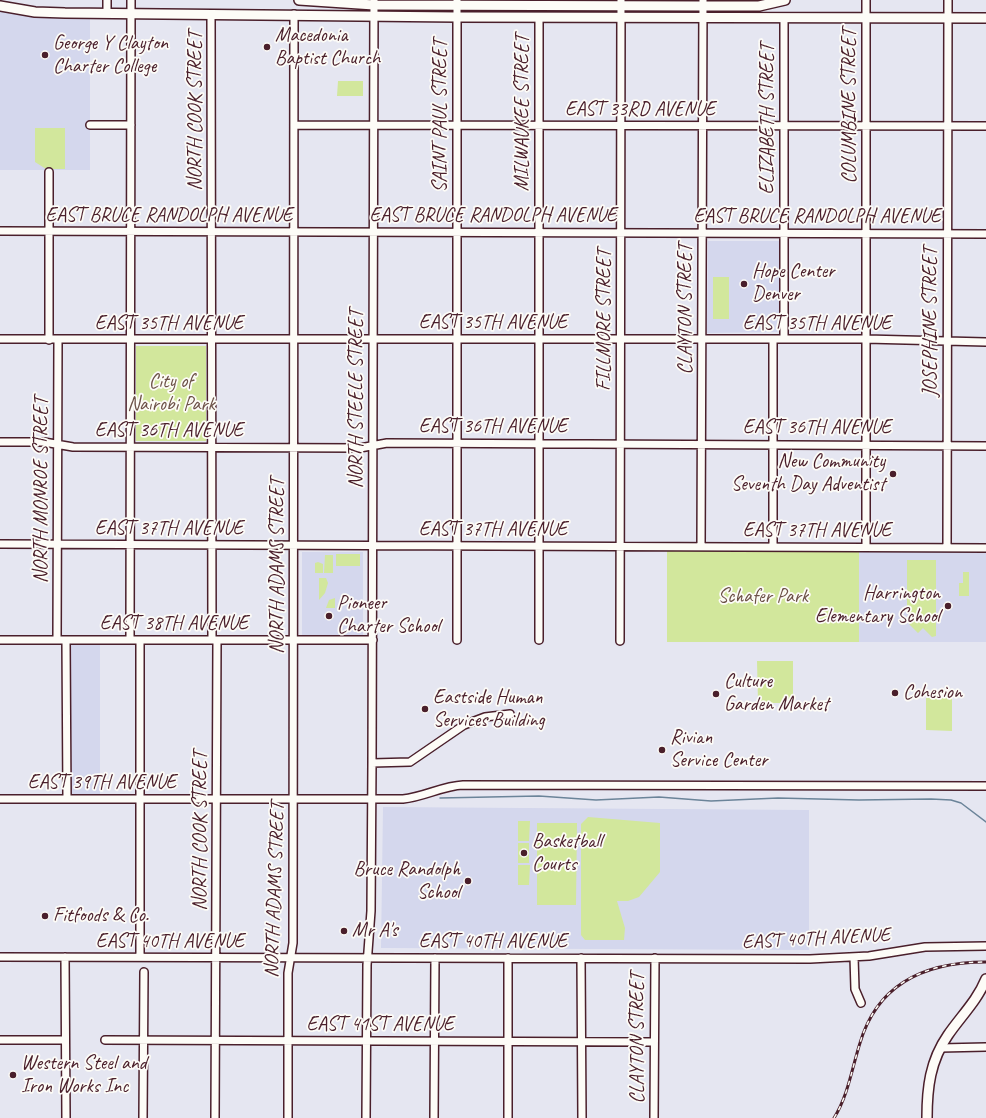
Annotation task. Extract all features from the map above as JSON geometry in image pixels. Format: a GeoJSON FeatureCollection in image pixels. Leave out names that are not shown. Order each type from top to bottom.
{"type":"FeatureCollection","features":[{"type":"Feature","properties":{"kind":"main road"},"geometry":{"type":"LineString","coordinates":[[299,0],[457,3],[703,3],[759,6],[785,0]]}},
{"type":"Feature","properties":{"kind":"main road"},"geometry":{"type":"LineString","coordinates":[[0,6],[44,12],[106,13],[457,17],[986,18]]}},
{"type":"Feature","properties":{"kind":"main road"},"geometry":{"type":"LineString","coordinates":[[926,1118],[928,1081],[931,1068],[948,1035],[975,1000],[986,979]]}},
{"type":"Feature","properties":{"kind":"street"},"geometry":{"type":"LineString","coordinates":[[106,0],[106,13]]}},
{"type":"Feature","properties":{"kind":"street"},"geometry":{"type":"LineString","coordinates":[[130,640],[131,0]]}},
{"type":"Feature","properties":{"kind":"street","name":"COLUMBINE STREET"},"geometry":{"type":"LineString","coordinates":[[866,0],[866,547]]}},
{"type":"Feature","properties":{"kind":"street","name":"JOSEPHINE STREET"},"geometry":{"type":"LineString","coordinates":[[947,548],[948,0]]}},
{"type":"Feature","properties":{"kind":"street","name":"NORTH STEELE STREET"},"geometry":{"type":"LineString","coordinates":[[366,1118],[367,958],[371,911],[372,802],[374,2]]}},
{"type":"Feature","properties":{"kind":"street","name":"SAINT PAUL STREET"},"geometry":{"type":"LineString","coordinates":[[457,3],[457,640]]}},
{"type":"Feature","properties":{"kind":"street","name":"FILLMORE STREET"},"geometry":{"type":"LineString","coordinates":[[620,641],[622,339],[620,232],[621,3]]}},
{"type":"Feature","properties":{"kind":"street","name":"CLAYTON STREET"},"geometry":{"type":"LineString","coordinates":[[701,547],[703,3]]}},
{"type":"Feature","properties":{"kind":"street","name":"NORTH COOK STREET"},"geometry":{"type":"LineString","coordinates":[[211,14],[212,545],[217,799],[215,1118]]}},
{"type":"Feature","properties":{"kind":"street","name":"NORTH ADAMS STREET"},"geometry":{"type":"LineString","coordinates":[[288,1118],[288,973],[293,942],[294,799],[294,14]]}},
{"type":"Feature","properties":{"kind":"street","name":"MILWAUKEE STREET"},"geometry":{"type":"LineString","coordinates":[[538,640],[539,17]]}},
{"type":"Feature","properties":{"kind":"street","name":"ELIZABETH STREET"},"geometry":{"type":"LineString","coordinates":[[784,18],[784,339]]}},
{"type":"Feature","properties":{"kind":"street"},"geometry":{"type":"LineString","coordinates":[[90,125],[131,125]]}},
{"type":"Feature","properties":{"kind":"street","name":"EAST 33RD AVENUE"},"geometry":{"type":"LineString","coordinates":[[294,125],[986,126]]}},
{"type":"Feature","properties":{"kind":"street"},"geometry":{"type":"LineString","coordinates":[[49,172],[49,340]]}},
{"type":"Feature","properties":{"kind":"street","name":"EAST BRUCE RANDOLPH AVENUE"},"geometry":{"type":"LineString","coordinates":[[0,231],[986,234]]}},
{"type":"Feature","properties":{"kind":"street","name":"EAST 35TH AVENUE"},"geometry":{"type":"LineString","coordinates":[[0,339],[365,341],[374,338],[866,339],[986,342]]}},
{"type":"Feature","properties":{"kind":"street"},"geometry":{"type":"LineString","coordinates":[[773,339],[773,547]]}},
{"type":"Feature","properties":{"kind":"street","name":"NORTH MONROE STREET"},"geometry":{"type":"LineString","coordinates":[[57,640],[58,340]]}},
{"type":"Feature","properties":{"kind":"street","name":"EAST 36TH AVENUE"},"geometry":{"type":"LineString","coordinates":[[0,442],[44,442],[73,447],[131,448],[360,448],[387,443],[866,444],[986,446]]}},
{"type":"Feature","properties":{"kind":"street","name":"EAST 37TH AVENUE"},"geometry":{"type":"LineString","coordinates":[[0,544],[986,548]]}},
{"type":"Feature","properties":{"kind":"street","name":"EAST 38TH AVENUE"},"geometry":{"type":"LineString","coordinates":[[0,640],[372,640]]}},
{"type":"Feature","properties":{"kind":"street"},"geometry":{"type":"LineString","coordinates":[[66,640],[67,799]]}},
{"type":"Feature","properties":{"kind":"street"},"geometry":{"type":"LineString","coordinates":[[140,640],[140,957]]}},
{"type":"Feature","properties":{"kind":"street"},"geometry":{"type":"LineString","coordinates":[[372,763],[410,762],[464,725],[489,716],[510,714]]}},
{"type":"Feature","properties":{"kind":"street","name":"EAST 39TH AVENUE"},"geometry":{"type":"LineString","coordinates":[[0,799],[294,799],[372,802],[414,798],[443,788],[463,785],[986,786]]}},
{"type":"Feature","properties":{"kind":"street","name":"EAST 40TH AVENUE"},"geometry":{"type":"LineString","coordinates":[[0,957],[655,958],[810,960],[854,957],[925,947],[986,946]]}},
{"type":"Feature","properties":{"kind":"street"},"geometry":{"type":"LineString","coordinates":[[65,957],[66,1118]]}},
{"type":"Feature","properties":{"kind":"street"},"geometry":{"type":"LineString","coordinates":[[854,957],[855,989],[861,1002]]}},
{"type":"Feature","properties":{"kind":"street"},"geometry":{"type":"LineString","coordinates":[[434,1118],[435,958]]}},
{"type":"Feature","properties":{"kind":"street"},"geometry":{"type":"LineString","coordinates":[[508,958],[508,1118]]}},
{"type":"Feature","properties":{"kind":"street"},"geometry":{"type":"LineString","coordinates":[[581,958],[582,1118]]}},
{"type":"Feature","properties":{"kind":"street","name":"CLAYTON STREET"},"geometry":{"type":"LineString","coordinates":[[654,1118],[655,958]]}},
{"type":"Feature","properties":{"kind":"street"},"geometry":{"type":"LineString","coordinates":[[143,1118],[144,972]]}},
{"type":"Feature","properties":{"kind":"street"},"geometry":{"type":"LineString","coordinates":[[0,1040],[65,1040]]}},
{"type":"Feature","properties":{"kind":"street","name":"EAST 41ST AVENUE"},"geometry":{"type":"LineString","coordinates":[[105,1040],[654,1042]]}},
{"type":"Feature","properties":{"kind":"street"},"geometry":{"type":"LineString","coordinates":[[940,1048],[986,1047]]}},
{"type":"Feature","properties":{"kind":"shaded area","name":"George Y Clayton Charter College"},"geometry":{"type":"Polygon","coordinates":[[[0,6],[90,13],[90,170],[0,170],[0,6]]]}},
{"type":"Feature","properties":{"kind":"shaded area","name":"Hope Center Denver"},"geometry":{"type":"Polygon","coordinates":[[[708,241],[780,241],[779,326],[777,332],[707,333],[708,241]]]}},
{"type":"Feature","properties":{"kind":"shaded area"},"geometry":{"type":"Polygon","coordinates":[[[859,551],[986,552],[986,642],[859,642],[859,551]]]}},
{"type":"Feature","properties":{"kind":"shaded area"},"geometry":{"type":"Polygon","coordinates":[[[302,552],[363,552],[363,635],[302,635],[302,552]]]}},
{"type":"Feature","properties":{"kind":"shaded area"},"geometry":{"type":"Polygon","coordinates":[[[71,645],[100,645],[100,796],[71,796],[71,645]]]}},
{"type":"Feature","properties":{"kind":"shaded area"},"geometry":{"type":"Polygon","coordinates":[[[383,807],[809,810],[809,950],[381,948],[383,807]]]}},
{"type":"Feature","properties":{"kind":"green space"},"geometry":{"type":"Polygon","coordinates":[[[338,81],[363,81],[363,96],[337,96],[338,81]]]}},
{"type":"Feature","properties":{"kind":"green space"},"geometry":{"type":"Polygon","coordinates":[[[35,128],[65,128],[65,169],[46,169],[35,162],[35,128]]]}},
{"type":"Feature","properties":{"kind":"green space"},"geometry":{"type":"Polygon","coordinates":[[[713,277],[729,277],[729,319],[713,319],[713,277]]]}},
{"type":"Feature","properties":{"kind":"green space","name":"City of Nairobi Park"},"geometry":{"type":"Polygon","coordinates":[[[136,346],[206,346],[206,441],[136,441],[136,346]]]}},
{"type":"Feature","properties":{"kind":"green space","name":"Schafer Park"},"geometry":{"type":"Polygon","coordinates":[[[667,551],[859,551],[859,642],[667,642],[667,551]]]}},
{"type":"Feature","properties":{"kind":"green space"},"geometry":{"type":"Polygon","coordinates":[[[336,554],[360,554],[360,566],[336,566],[336,554]]]}},
{"type":"Feature","properties":{"kind":"green space"},"geometry":{"type":"Polygon","coordinates":[[[325,555],[333,555],[333,573],[324,573],[325,555]]]}},
{"type":"Feature","properties":{"kind":"green space"},"geometry":{"type":"Polygon","coordinates":[[[907,560],[936,560],[936,636],[932,637],[923,628],[918,633],[909,624],[914,619],[907,611],[907,560]]]}},
{"type":"Feature","properties":{"kind":"green space"},"geometry":{"type":"Polygon","coordinates":[[[318,562],[323,564],[323,573],[315,573],[315,563],[318,562]]]}},
{"type":"Feature","properties":{"kind":"green space"},"geometry":{"type":"Polygon","coordinates":[[[963,572],[969,572],[969,596],[959,596],[959,583],[963,583],[963,572]]]}},
{"type":"Feature","properties":{"kind":"green space"},"geometry":{"type":"Polygon","coordinates":[[[319,578],[326,578],[328,583],[325,593],[319,600],[319,578]]]}},
{"type":"Feature","properties":{"kind":"green space"},"geometry":{"type":"Polygon","coordinates":[[[335,598],[335,608],[326,608],[329,600],[335,598]]]}},
{"type":"Feature","properties":{"kind":"green space"},"geometry":{"type":"Polygon","coordinates":[[[757,661],[793,661],[793,703],[758,703],[757,661]]]}},
{"type":"Feature","properties":{"kind":"green space"},"geometry":{"type":"Polygon","coordinates":[[[926,698],[952,698],[952,731],[926,730],[926,698]]]}},
{"type":"Feature","properties":{"kind":"green space"},"geometry":{"type":"Polygon","coordinates":[[[588,817],[660,823],[660,872],[639,897],[628,901],[617,901],[625,928],[624,940],[585,940],[581,935],[581,824],[588,817]]]}},
{"type":"Feature","properties":{"kind":"green space"},"geometry":{"type":"Polygon","coordinates":[[[518,821],[530,821],[529,841],[518,841],[518,821]]]}},
{"type":"Feature","properties":{"kind":"green space"},"geometry":{"type":"Polygon","coordinates":[[[537,823],[577,823],[576,905],[537,905],[537,823]]]}},
{"type":"Feature","properties":{"kind":"green space","name":"Basketball Courts"},"geometry":{"type":"Polygon","coordinates":[[[518,843],[529,843],[529,863],[518,863],[518,843]]]}},
{"type":"Feature","properties":{"kind":"green space"},"geometry":{"type":"Polygon","coordinates":[[[518,865],[530,865],[529,885],[518,885],[518,865]]]}},
{"type":"Feature","properties":{"kind":"waterway"},"geometry":{"type":"LineString","coordinates":[[440,798],[539,796],[596,800],[659,797],[711,801],[778,798],[859,800],[931,799],[951,800],[961,803],[986,822]]}},
{"type":"Feature","properties":{"kind":"railway"},"geometry":{"type":"LineString","coordinates":[[834,1118],[843,1101],[860,1043],[868,1022],[879,1005],[892,991],[908,980],[925,972],[944,966],[986,962]]}},
{"type":"Feature","properties":{"kind":"place","name":"Macedonia Baptist Church"},"geometry":{"type":"Point","coordinates":[267,47]}},
{"type":"Feature","properties":{"kind":"place","name":"George Y Clayton Charter College"},"geometry":{"type":"Point","coordinates":[45,55]}},
{"type":"Feature","properties":{"kind":"place","name":"Hope Center Denver"},"geometry":{"type":"Point","coordinates":[744,284]}},
{"type":"Feature","properties":{"kind":"place","name":"New Community Seventh Day Adventist"},"geometry":{"type":"Point","coordinates":[893,474]}},
{"type":"Feature","properties":{"kind":"place","name":"Harrington Elementary School"},"geometry":{"type":"Point","coordinates":[948,606]}},
{"type":"Feature","properties":{"kind":"place","name":"Pioneer Charter School"},"geometry":{"type":"Point","coordinates":[329,616]}},
{"type":"Feature","properties":{"kind":"place","name":"Cohesion"},"geometry":{"type":"Point","coordinates":[895,693]}},
{"type":"Feature","properties":{"kind":"place","name":"Culture Garden Market"},"geometry":{"type":"Point","coordinates":[716,694]}},
{"type":"Feature","properties":{"kind":"place","name":"Eastside Human Services Building"},"geometry":{"type":"Point","coordinates":[425,709]}},
{"type":"Feature","properties":{"kind":"place","name":"Rivian Service Center"},"geometry":{"type":"Point","coordinates":[662,750]}},
{"type":"Feature","properties":{"kind":"place","name":"Basketball Courts"},"geometry":{"type":"Point","coordinates":[524,853]}},
{"type":"Feature","properties":{"kind":"place","name":"Bruce Randolph School"},"geometry":{"type":"Point","coordinates":[468,881]}},
{"type":"Feature","properties":{"kind":"place","name":"Fitfoods & Co."},"geometry":{"type":"Point","coordinates":[45,916]}},
{"type":"Feature","properties":{"kind":"place","name":"Mr A's"},"geometry":{"type":"Point","coordinates":[344,931]}},
{"type":"Feature","properties":{"kind":"place","name":"Western Steel and Iron Works Inc"},"geometry":{"type":"Point","coordinates":[13,1075]}}]}
